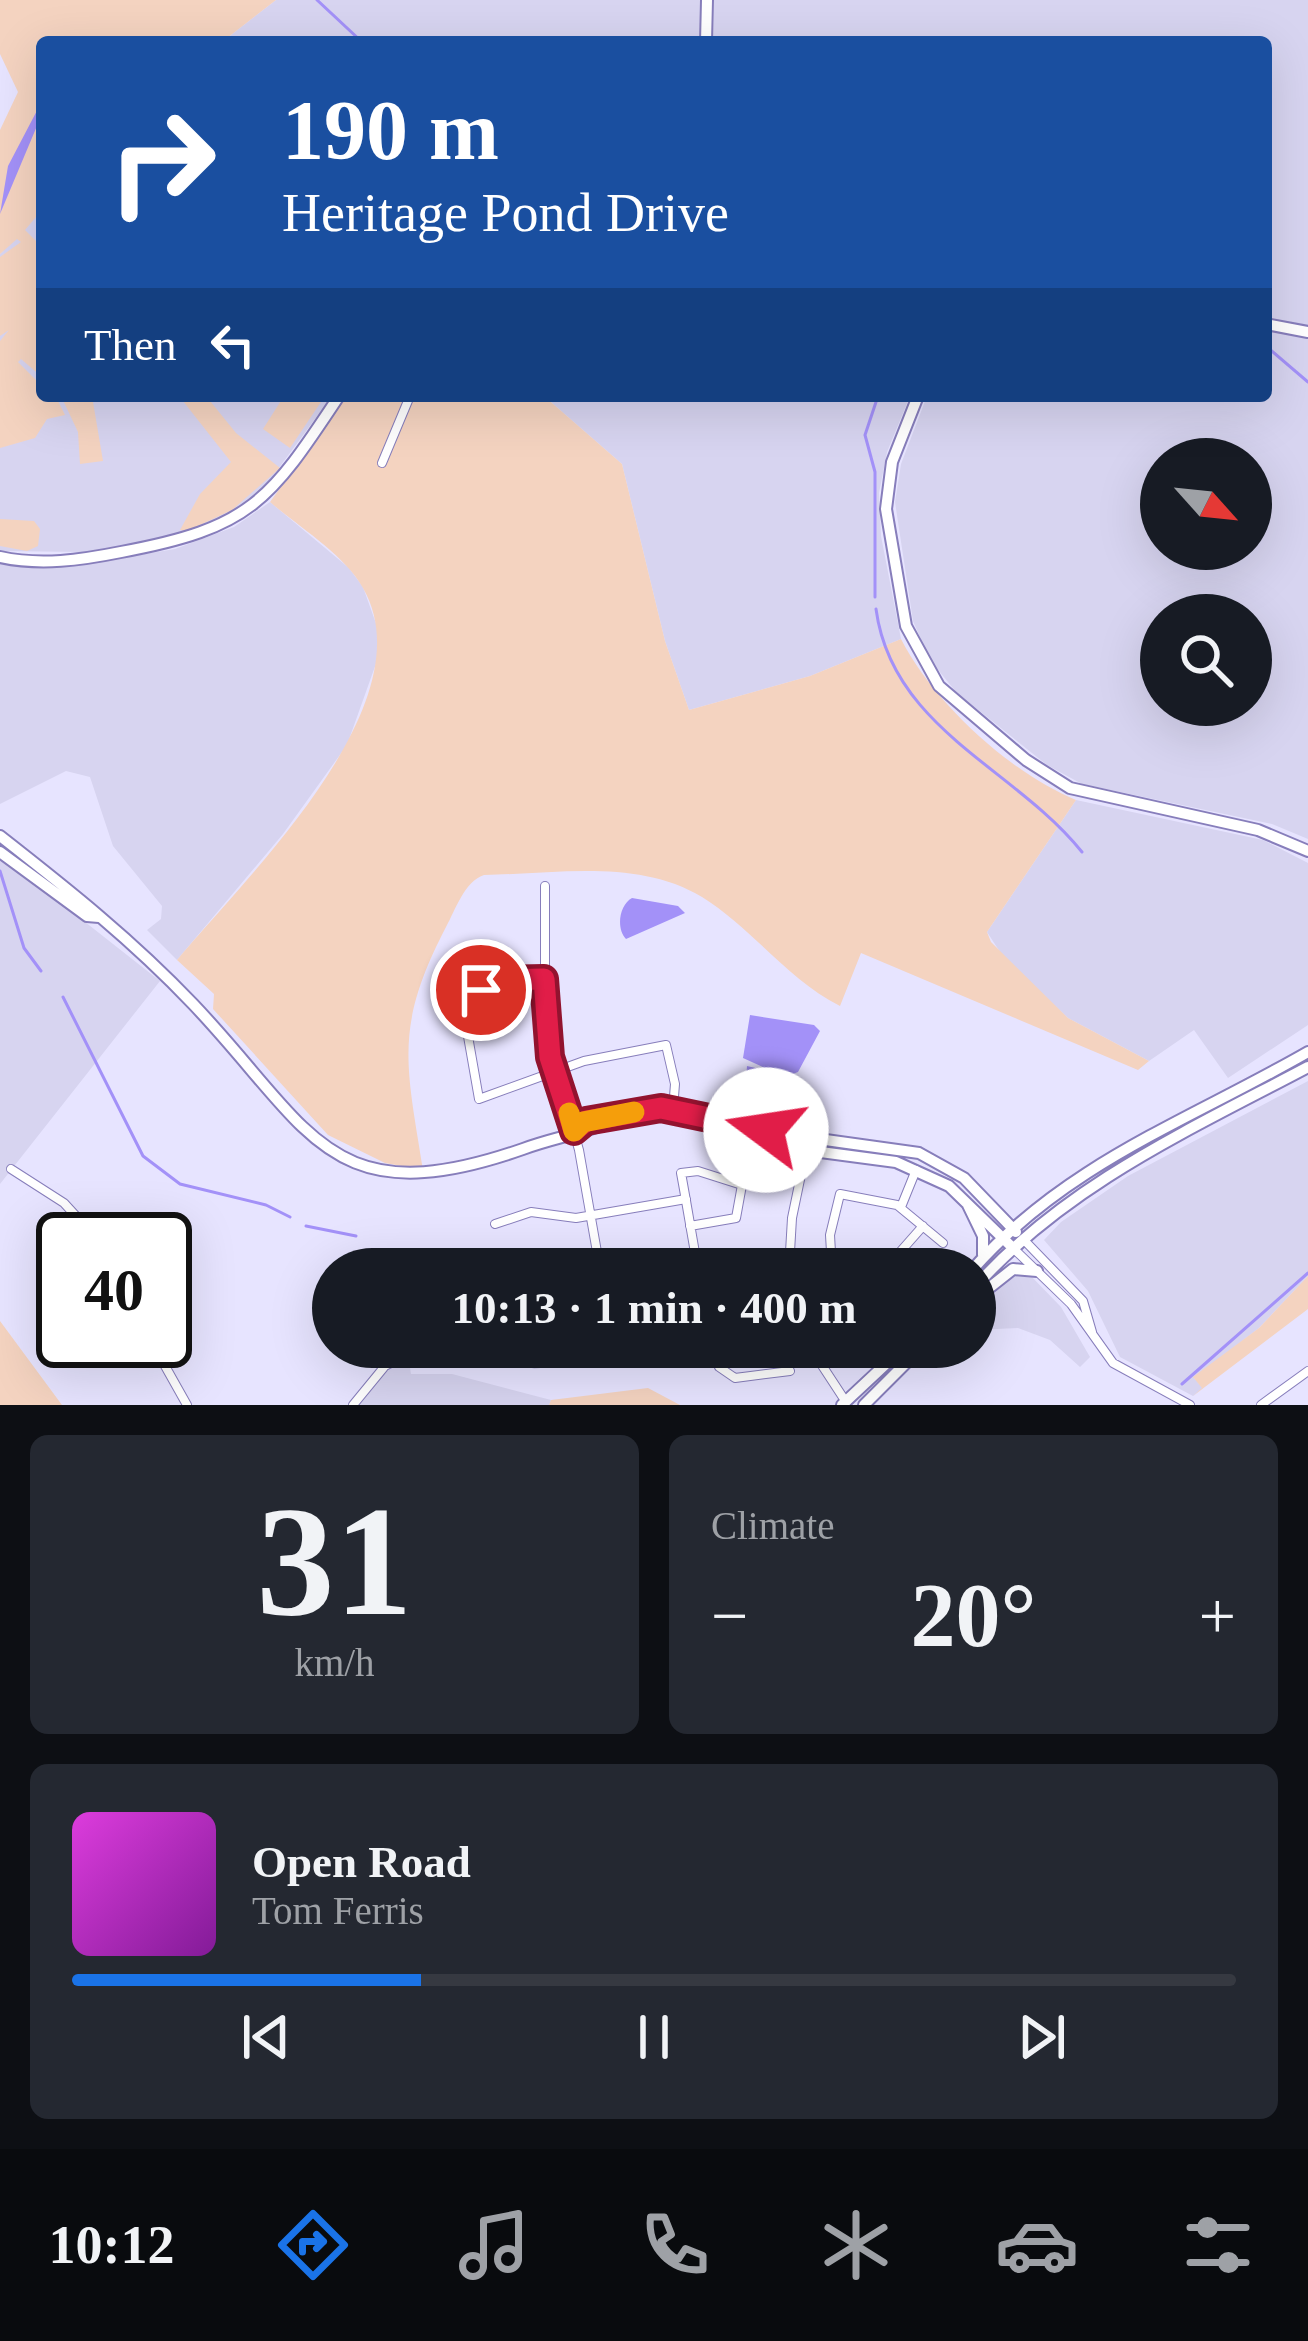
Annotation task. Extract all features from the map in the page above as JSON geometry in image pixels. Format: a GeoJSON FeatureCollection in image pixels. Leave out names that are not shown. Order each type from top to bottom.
{"type":"FeatureCollection","features":[{"type":"Feature","properties":{"kind":"street"},"geometry":{"type":"LineString","coordinates":[[706,36],[707,0]]}},
{"type":"Feature","properties":{"kind":"street"},"geometry":{"type":"LineString","coordinates":[[1272,325],[1308,332]]}},
{"type":"Feature","properties":{"kind":"street"},"geometry":{"type":"LineString","coordinates":[[0,557],[63,561],[180,541],[215,529],[253,508],[283,479],[335,402]]}},
{"type":"Feature","properties":{"kind":"street"},"geometry":{"type":"LineString","coordinates":[[382,464],[408,402]]}},
{"type":"Feature","properties":{"kind":"street"},"geometry":{"type":"LineString","coordinates":[[916,402],[891,469],[887,519],[906,626],[939,686],[1026,760],[1070,788],[1258,830],[1308,851]]}},
{"type":"Feature","properties":{"kind":"street"},"geometry":{"type":"LineString","coordinates":[[0,836],[90,903],[99,917],[198,1009],[302,1127],[352,1162],[398,1174],[440,1174],[626,1114],[673,1109],[916,1168],[1008,1232]]}},
{"type":"Feature","properties":{"kind":"street"},"geometry":{"type":"LineString","coordinates":[[0,852],[87,916],[99,917]]}},
{"type":"Feature","properties":{"kind":"street"},"geometry":{"type":"LineString","coordinates":[[545,886],[545,1031],[574,1131],[596,1248]]}},
{"type":"Feature","properties":{"kind":"street"},"geometry":{"type":"LineString","coordinates":[[544,979],[497,981],[462,1002],[479,1099],[554,1070],[666,1045],[675,1084],[673,1109]]}},
{"type":"Feature","properties":{"kind":"street"},"geometry":{"type":"LineString","coordinates":[[993,1248],[1077,1175],[1308,1052]]}},
{"type":"Feature","properties":{"kind":"street"},"geometry":{"type":"LineString","coordinates":[[996,1266],[1018,1243],[1108,1175],[1308,1067]]}},
{"type":"Feature","properties":{"kind":"street"},"geometry":{"type":"LineString","coordinates":[[808,1144],[919,1154],[964,1178],[1018,1243],[1083,1301],[1092,1334]]}},
{"type":"Feature","properties":{"kind":"street"},"geometry":{"type":"LineString","coordinates":[[790,1248],[808,1144]]}},
{"type":"Feature","properties":{"kind":"street"},"geometry":{"type":"LineString","coordinates":[[6,1168],[71,1212]]}},
{"type":"Feature","properties":{"kind":"street"},"geometry":{"type":"LineString","coordinates":[[901,1208],[916,1168]]}},
{"type":"Feature","properties":{"kind":"street"},"geometry":{"type":"LineString","coordinates":[[690,1226],[738,1216],[742,1187],[690,1171],[682,1174],[690,1226],[694,1248]]}},
{"type":"Feature","properties":{"kind":"street"},"geometry":{"type":"LineString","coordinates":[[834,1248],[838,1195],[901,1208],[943,1243]]}},
{"type":"Feature","properties":{"kind":"street"},"geometry":{"type":"LineString","coordinates":[[495,1224],[531,1212],[569,1218],[686,1199]]}},
{"type":"Feature","properties":{"kind":"street"},"geometry":{"type":"LineString","coordinates":[[966,1202],[983,1237],[983,1248]]}},
{"type":"Feature","properties":{"kind":"street"},"geometry":{"type":"LineString","coordinates":[[904,1248],[923,1226]]}},
{"type":"Feature","properties":{"kind":"street"},"geometry":{"type":"LineString","coordinates":[[1018,1243],[1113,1364],[1190,1405]]}},
{"type":"Feature","properties":{"kind":"street"},"geometry":{"type":"LineString","coordinates":[[996,1282],[1012,1269],[1025,1266],[1037,1271]]}},
{"type":"Feature","properties":{"kind":"street"},"geometry":{"type":"LineString","coordinates":[[166,1368],[187,1405]]}},
{"type":"Feature","properties":{"kind":"street"},"geometry":{"type":"LineString","coordinates":[[353,1405],[384,1368]]}},
{"type":"Feature","properties":{"kind":"street"},"geometry":{"type":"LineString","coordinates":[[720,1368],[735,1378],[790,1371]]}},
{"type":"Feature","properties":{"kind":"street"},"geometry":{"type":"LineString","coordinates":[[823,1368],[844,1404],[882,1368]]}},
{"type":"Feature","properties":{"kind":"street"},"geometry":{"type":"LineString","coordinates":[[864,1405],[901,1368]]}},
{"type":"Feature","properties":{"kind":"street"},"geometry":{"type":"LineString","coordinates":[[1261,1405],[1308,1371]]}},
{"type":"Feature","properties":{"kind":"shaded area"},"geometry":{"type":"Polygon","coordinates":[[[0,0],[276,0],[230,36],[36,36],[36,217],[25,230],[36,241],[36,372],[21,359],[18,362],[36,380],[36,402],[58,402],[65,415],[47,419],[35,438],[0,448],[0,341],[9,330],[0,336],[0,257],[21,242],[17,239],[0,254],[0,130],[18,92],[0,54],[0,0]]]}},
{"type":"Feature","properties":{"kind":"shaded area"},"geometry":{"type":"Polygon","coordinates":[[[276,0],[701,0],[700,36],[230,36],[276,0]]]}},
{"type":"Feature","properties":{"kind":"shaded area"},"geometry":{"type":"Polygon","coordinates":[[[714,0],[1308,0],[1308,325],[1272,319],[1272,36],[713,36],[714,0]]]}},
{"type":"Feature","properties":{"kind":"shaded area"},"geometry":{"type":"Polygon","coordinates":[[[36,112],[36,128],[0,214],[8,166],[36,112]]]}},
{"type":"Feature","properties":{"kind":"shaded area"},"geometry":{"type":"Polygon","coordinates":[[[36,215],[36,402],[328,402],[261,492],[229,515],[178,536],[83,552],[0,551],[0,254],[36,215]]]}},
{"type":"Feature","properties":{"kind":"shaded area"},"geometry":{"type":"Polygon","coordinates":[[[1272,331],[1308,338],[1308,839],[1272,824],[1082,784],[1047,765],[957,693],[930,660],[913,621],[895,502],[901,464],[925,402],[1272,402],[1272,331]]]}},
{"type":"Feature","properties":{"kind":"shaded area"},"geometry":{"type":"Polygon","coordinates":[[[64,402],[93,402],[103,461],[80,464],[78,432],[64,402]]]}},
{"type":"Feature","properties":{"kind":"shaded area"},"geometry":{"type":"Polygon","coordinates":[[[184,402],[211,402],[236,433],[280,468],[232,510],[180,530],[200,494],[231,462],[184,402]]]}},
{"type":"Feature","properties":{"kind":"shaded area"},"geometry":{"type":"Polygon","coordinates":[[[280,402],[321,402],[290,448],[263,429],[280,402]]]}},
{"type":"Feature","properties":{"kind":"shaded area"},"geometry":{"type":"Polygon","coordinates":[[[343,402],[551,402],[622,464],[665,641],[689,710],[810,676],[901,639],[933,687],[976,733],[1025,772],[1076,800],[987,932],[991,942],[1068,1018],[1149,1061],[1138,1070],[861,953],[840,1006],[803,982],[702,897],[651,877],[596,871],[484,875],[457,904],[429,962],[411,1020],[409,1072],[423,1170],[385,1163],[328,1135],[213,1009],[214,994],[177,960],[283,837],[320,786],[351,735],[371,683],[377,634],[363,588],[333,553],[270,502],[343,402]]]}},
{"type":"Feature","properties":{"kind":"shaded area"},"geometry":{"type":"Polygon","coordinates":[[[551,402],[908,402],[887,452],[879,493],[881,536],[901,639],[810,676],[689,710],[665,641],[622,464],[551,402]]]}},
{"type":"Feature","properties":{"kind":"shaded area"},"geometry":{"type":"Polygon","coordinates":[[[270,502],[349,568],[363,587],[379,632],[378,658],[347,745],[283,834],[177,960],[147,930],[161,919],[162,906],[113,846],[90,777],[66,771],[0,804],[0,563],[67,567],[175,549],[234,527],[270,502]]]}},
{"type":"Feature","properties":{"kind":"shaded area"},"geometry":{"type":"Polygon","coordinates":[[[0,519],[34,521],[40,529],[38,546],[27,551],[0,546],[0,519]]]}},
{"type":"Feature","properties":{"kind":"shaded area"},"geometry":{"type":"Polygon","coordinates":[[[1076,800],[1263,840],[1308,863],[1308,1025],[1228,1078],[1194,1030],[1149,1061],[1068,1018],[1004,958],[987,932],[1076,800]]]}},
{"type":"Feature","properties":{"kind":"shaded area"},"geometry":{"type":"Polygon","coordinates":[[[0,855],[160,981],[0,1184],[0,855]]]}},
{"type":"Feature","properties":{"kind":"shaded area"},"geometry":{"type":"Polygon","coordinates":[[[632,898],[678,906],[685,913],[626,939],[620,917],[632,898]]]}},
{"type":"Feature","properties":{"kind":"shaded area"},"geometry":{"type":"Polygon","coordinates":[[[750,1015],[814,1025],[820,1031],[798,1072],[787,1076],[796,1083],[786,1094],[758,1089],[746,1080],[747,1066],[776,1073],[743,1058],[750,1015]]]}},
{"type":"Feature","properties":{"kind":"shaded area"},"geometry":{"type":"Polygon","coordinates":[[[1308,1081],[1308,1276],[1259,1328],[1194,1378],[1203,1388],[1193,1396],[1120,1357],[1088,1291],[1044,1240],[1061,1222],[1128,1176],[1308,1081]]]}},
{"type":"Feature","properties":{"kind":"shaded area"},"geometry":{"type":"Polygon","coordinates":[[[1014,1272],[1029,1274],[1061,1307],[1090,1357],[1080,1367],[1050,1340],[1018,1328],[996,1329],[996,1289],[1014,1272]]]}},
{"type":"Feature","properties":{"kind":"shaded area"},"geometry":{"type":"Polygon","coordinates":[[[1308,1276],[1308,1309],[1193,1396],[1202,1388],[1193,1377],[1259,1328],[1308,1276]]]}},
{"type":"Feature","properties":{"kind":"shaded area"},"geometry":{"type":"Polygon","coordinates":[[[0,1321],[62,1405],[0,1405],[0,1321]]]}},
{"type":"Feature","properties":{"kind":"shaded area"},"geometry":{"type":"Polygon","coordinates":[[[388,1369],[452,1374],[551,1400],[549,1405],[358,1405],[388,1369]]]}},
{"type":"Feature","properties":{"kind":"shaded area"},"geometry":{"type":"Polygon","coordinates":[[[648,1388],[680,1405],[549,1405],[551,1400],[648,1388]]]}},
{"type":"Feature","properties":{"kind":"waterway"},"geometry":{"type":"LineString","coordinates":[[317,0],[356,36]]}},
{"type":"Feature","properties":{"kind":"waterway"},"geometry":{"type":"LineString","coordinates":[[1272,351],[1308,382]]}},
{"type":"Feature","properties":{"kind":"waterway"},"geometry":{"type":"LineString","coordinates":[[875,597],[875,472],[865,435],[876,402]]}},
{"type":"Feature","properties":{"kind":"waterway"},"geometry":{"type":"LineString","coordinates":[[876,609],[887,650],[906,686],[931,716],[1055,822],[1082,852]]}},
{"type":"Feature","properties":{"kind":"waterway"},"geometry":{"type":"LineString","coordinates":[[0,871],[24,948],[41,971]]}},
{"type":"Feature","properties":{"kind":"waterway"},"geometry":{"type":"LineString","coordinates":[[63,997],[143,1156],[180,1184],[266,1205],[290,1217]]}},
{"type":"Feature","properties":{"kind":"waterway"},"geometry":{"type":"LineString","coordinates":[[306,1226],[356,1236]]}},
{"type":"Feature","properties":{"kind":"waterway"},"geometry":{"type":"LineString","coordinates":[[1182,1384],[1308,1273]]}},
{"type":"Feature","properties":{"kind":"slow traffic"},"geometry":{"type":"LineString","coordinates":[[569,1113],[574,1131],[583,1122],[634,1112]]}},
{"type":"Feature","properties":{"kind":"route"},"geometry":{"type":"LineString","coordinates":[[481,990],[500,980],[544,979],[550,1057],[574,1131],[586,1121],[661,1108],[766,1130]]}}]}
